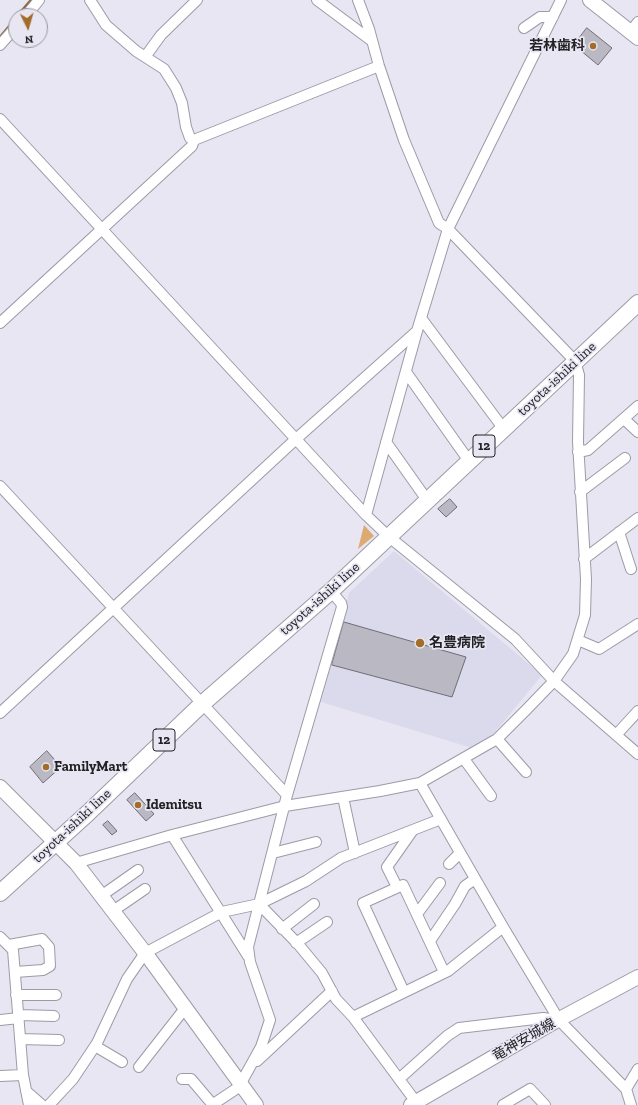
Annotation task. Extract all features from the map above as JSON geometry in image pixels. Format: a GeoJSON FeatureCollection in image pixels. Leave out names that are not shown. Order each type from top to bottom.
{"type":"FeatureCollection","features":[{"type":"Feature","properties":{"kind":"main road","name":"toyota-ishiki line"},"geometry":{"type":"LineString","coordinates":[[0,893],[6,880],[56,842],[202,704],[331,590],[638,303]]}},
{"type":"Feature","properties":{"kind":"street"},"geometry":{"type":"LineString","coordinates":[[32,8],[39,0]]}},
{"type":"Feature","properties":{"kind":"street"},"geometry":{"type":"LineString","coordinates":[[90,0],[106,25],[145,57],[164,69],[174,84],[182,103],[186,127],[190,138],[194,140]]}},
{"type":"Feature","properties":{"kind":"street"},"geometry":{"type":"LineString","coordinates":[[145,57],[161,34],[197,0]]}},
{"type":"Feature","properties":{"kind":"street"},"geometry":{"type":"LineString","coordinates":[[317,0],[372,41]]}},
{"type":"Feature","properties":{"kind":"street"},"geometry":{"type":"LineString","coordinates":[[76,863],[172,835],[285,806],[420,783],[497,739],[554,681],[573,654],[578,640],[585,615],[586,578],[578,452],[579,375],[575,361],[448,229],[439,223],[408,150],[379,66],[370,28],[358,0]]}},
{"type":"Feature","properties":{"kind":"street"},"geometry":{"type":"LineString","coordinates":[[366,515],[417,331],[448,229],[561,0]]}},
{"type":"Feature","properties":{"kind":"street"},"geometry":{"type":"LineString","coordinates":[[590,0],[635,31]]}},
{"type":"Feature","properties":{"kind":"street"},"geometry":{"type":"LineString","coordinates":[[524,28],[540,17],[553,17]]}},
{"type":"Feature","properties":{"kind":"street"},"geometry":{"type":"LineString","coordinates":[[0,46],[8,36]]}},
{"type":"Feature","properties":{"kind":"street"},"geometry":{"type":"LineString","coordinates":[[0,323],[192,146],[194,140],[379,66]]}},
{"type":"Feature","properties":{"kind":"street"},"geometry":{"type":"LineString","coordinates":[[0,119],[366,515],[388,536],[515,639],[554,681],[638,754]]}},
{"type":"Feature","properties":{"kind":"street"},"geometry":{"type":"LineString","coordinates":[[421,318],[503,428]]}},
{"type":"Feature","properties":{"kind":"street"},"geometry":{"type":"LineString","coordinates":[[0,713],[296,439],[417,331]]}},
{"type":"Feature","properties":{"kind":"street"},"geometry":{"type":"LineString","coordinates":[[406,372],[469,461]]}},
{"type":"Feature","properties":{"kind":"street"},"geometry":{"type":"LineString","coordinates":[[578,452],[588,450],[638,406]]}},
{"type":"Feature","properties":{"kind":"street"},"geometry":{"type":"LineString","coordinates":[[624,419],[638,432]]}},
{"type":"Feature","properties":{"kind":"street"},"geometry":{"type":"LineString","coordinates":[[386,442],[427,500]]}},
{"type":"Feature","properties":{"kind":"street"},"geometry":{"type":"LineString","coordinates":[[580,492],[624,458]]}},
{"type":"Feature","properties":{"kind":"street"},"geometry":{"type":"LineString","coordinates":[[0,486],[113,609],[202,704],[221,722],[287,795]]}},
{"type":"Feature","properties":{"kind":"street"},"geometry":{"type":"LineString","coordinates":[[584,559],[638,519]]}},
{"type":"Feature","properties":{"kind":"street"},"geometry":{"type":"LineString","coordinates":[[620,532],[631,569]]}},
{"type":"Feature","properties":{"kind":"street"},"geometry":{"type":"LineString","coordinates":[[249,957],[248,947],[258,904],[273,853],[287,795],[342,607],[331,590]]}},
{"type":"Feature","properties":{"kind":"street"},"geometry":{"type":"LineString","coordinates":[[578,640],[599,650],[638,624]]}},
{"type":"Feature","properties":{"kind":"street"},"geometry":{"type":"LineString","coordinates":[[616,735],[638,711]]}},
{"type":"Feature","properties":{"kind":"street"},"geometry":{"type":"LineString","coordinates":[[497,739],[526,772]]}},
{"type":"Feature","properties":{"kind":"street"},"geometry":{"type":"LineString","coordinates":[[464,759],[491,796]]}},
{"type":"Feature","properties":{"kind":"street"},"geometry":{"type":"LineString","coordinates":[[420,783],[556,1021],[626,1089],[631,1105]]}},
{"type":"Feature","properties":{"kind":"street"},"geometry":{"type":"LineString","coordinates":[[0,787],[76,863],[186,1007],[256,1105]]}},
{"type":"Feature","properties":{"kind":"street"},"geometry":{"type":"LineString","coordinates":[[343,797],[355,853]]}},
{"type":"Feature","properties":{"kind":"street"},"geometry":{"type":"LineString","coordinates":[[49,1105],[73,1079],[95,1046],[126,979],[145,953],[222,912],[258,904],[306,881],[341,858],[441,819]]}},
{"type":"Feature","properties":{"kind":"street"},"geometry":{"type":"LineString","coordinates":[[397,887],[387,867],[413,830]]}},
{"type":"Feature","properties":{"kind":"street"},"geometry":{"type":"LineString","coordinates":[[172,835],[249,957],[270,1020],[261,1047],[242,1084],[213,1105],[191,1080],[182,1078]]}},
{"type":"Feature","properties":{"kind":"street"},"geometry":{"type":"LineString","coordinates":[[273,853],[316,842]]}},
{"type":"Feature","properties":{"kind":"street"},"geometry":{"type":"LineString","coordinates":[[449,864],[460,853]]}},
{"type":"Feature","properties":{"kind":"street"},"geometry":{"type":"LineString","coordinates":[[101,896],[138,870]]}},
{"type":"Feature","properties":{"kind":"street"},"geometry":{"type":"LineString","coordinates":[[430,941],[455,904],[465,886],[475,879]]}},
{"type":"Feature","properties":{"kind":"street"},"geometry":{"type":"LineString","coordinates":[[417,914],[440,883]]}},
{"type":"Feature","properties":{"kind":"street"},"geometry":{"type":"LineString","coordinates":[[404,992],[363,903],[403,885],[444,972]]}},
{"type":"Feature","properties":{"kind":"street"},"geometry":{"type":"LineString","coordinates":[[113,911],[145,888]]}},
{"type":"Feature","properties":{"kind":"street"},"geometry":{"type":"LineString","coordinates":[[258,904],[296,943],[322,973],[336,999],[353,1017],[399,1079],[414,1103]]}},
{"type":"Feature","properties":{"kind":"street"},"geometry":{"type":"LineString","coordinates":[[282,929],[314,904]]}},
{"type":"Feature","properties":{"kind":"street"},"geometry":{"type":"LineString","coordinates":[[296,943],[327,922]]}},
{"type":"Feature","properties":{"kind":"street"},"geometry":{"type":"LineString","coordinates":[[353,1017],[444,972],[502,927]]}},
{"type":"Feature","properties":{"kind":"street"},"geometry":{"type":"LineString","coordinates":[[0,937],[13,950],[23,1075],[29,1105]]}},
{"type":"Feature","properties":{"kind":"street"},"geometry":{"type":"LineString","coordinates":[[9,945],[42,939],[49,947],[50,966],[43,970],[15,972]]}},
{"type":"Feature","properties":{"kind":"street","name":"竜神安城線"},"geometry":{"type":"LineString","coordinates":[[414,1103],[556,1021],[638,977]]}},
{"type":"Feature","properties":{"kind":"street"},"geometry":{"type":"LineString","coordinates":[[251,1066],[332,991]]}},
{"type":"Feature","properties":{"kind":"street"},"geometry":{"type":"LineString","coordinates":[[16,995],[56,995]]}},
{"type":"Feature","properties":{"kind":"street"},"geometry":{"type":"LineString","coordinates":[[139,1067],[186,1007]]}},
{"type":"Feature","properties":{"kind":"street"},"geometry":{"type":"LineString","coordinates":[[0,1020],[19,1017],[54,1016]]}},
{"type":"Feature","properties":{"kind":"street"},"geometry":{"type":"LineString","coordinates":[[399,1079],[447,1036],[459,1028],[543,1018],[556,1021]]}},
{"type":"Feature","properties":{"kind":"street"},"geometry":{"type":"LineString","coordinates":[[20,1040],[59,1040]]}},
{"type":"Feature","properties":{"kind":"street"},"geometry":{"type":"LineString","coordinates":[[95,1046],[122,1062]]}},
{"type":"Feature","properties":{"kind":"street"},"geometry":{"type":"LineString","coordinates":[[626,1089],[638,1070]]}},
{"type":"Feature","properties":{"kind":"street"},"geometry":{"type":"LineString","coordinates":[[0,1076],[23,1075]]}},
{"type":"Feature","properties":{"kind":"street"},"geometry":{"type":"LineString","coordinates":[[502,1105],[530,1089],[545,1105]]}},
{"type":"Feature","properties":{"kind":"street"},"geometry":{"type":"LineString","coordinates":[[26,1091],[42,1105]]}},
{"type":"Feature","properties":{"kind":"shaded area"},"geometry":{"type":"Polygon","coordinates":[[[364,525],[374,536],[358,549],[364,525]]]}},
{"type":"Feature","properties":{"kind":"shaded area","name":"名豊病院"},"geometry":{"type":"Polygon","coordinates":[[[394,551],[542,675],[491,737],[472,748],[321,702],[349,593],[394,551]]]}},
{"type":"Feature","properties":{"kind":"building","name":"若林歯科"},"geometry":{"type":"Polygon","coordinates":[[[587,28],[612,48],[598,65],[574,45],[587,28]]]}},
{"type":"Feature","properties":{"kind":"building"},"geometry":{"type":"Polygon","coordinates":[[[450,499],[457,507],[446,517],[438,509],[450,499]]]}},
{"type":"Feature","properties":{"kind":"building"},"geometry":{"type":"Polygon","coordinates":[[[344,622],[466,657],[452,697],[332,665],[344,622]]]}},
{"type":"Feature","properties":{"kind":"building","name":"FamilyMart"},"geometry":{"type":"Polygon","coordinates":[[[47,751],[61,767],[43,783],[30,767],[47,751]]]}},
{"type":"Feature","properties":{"kind":"building"},"geometry":{"type":"Polygon","coordinates":[[[135,793],[154,814],[146,821],[127,800],[135,793]]]}},
{"type":"Feature","properties":{"kind":"building"},"geometry":{"type":"Polygon","coordinates":[[[108,821],[117,831],[112,835],[103,825],[108,821]]]}},
{"type":"Feature","properties":{"kind":"waterway"},"geometry":{"type":"LineString","coordinates":[[24,8],[31,0]]}},
{"type":"Feature","properties":{"kind":"waterway"},"geometry":{"type":"LineString","coordinates":[[0,37],[8,28]]}},
{"type":"Feature","properties":{"kind":"place","name":"若林歯科"},"geometry":{"type":"Point","coordinates":[593,46]}},
{"type":"Feature","properties":{"kind":"place","name":"名豊病院"},"geometry":{"type":"Point","coordinates":[420,643]}},
{"type":"Feature","properties":{"kind":"place","name":"FamilyMart"},"geometry":{"type":"Point","coordinates":[46,767]}},
{"type":"Feature","properties":{"kind":"place","name":"Idemitsu"},"geometry":{"type":"Point","coordinates":[138,805]}}]}
